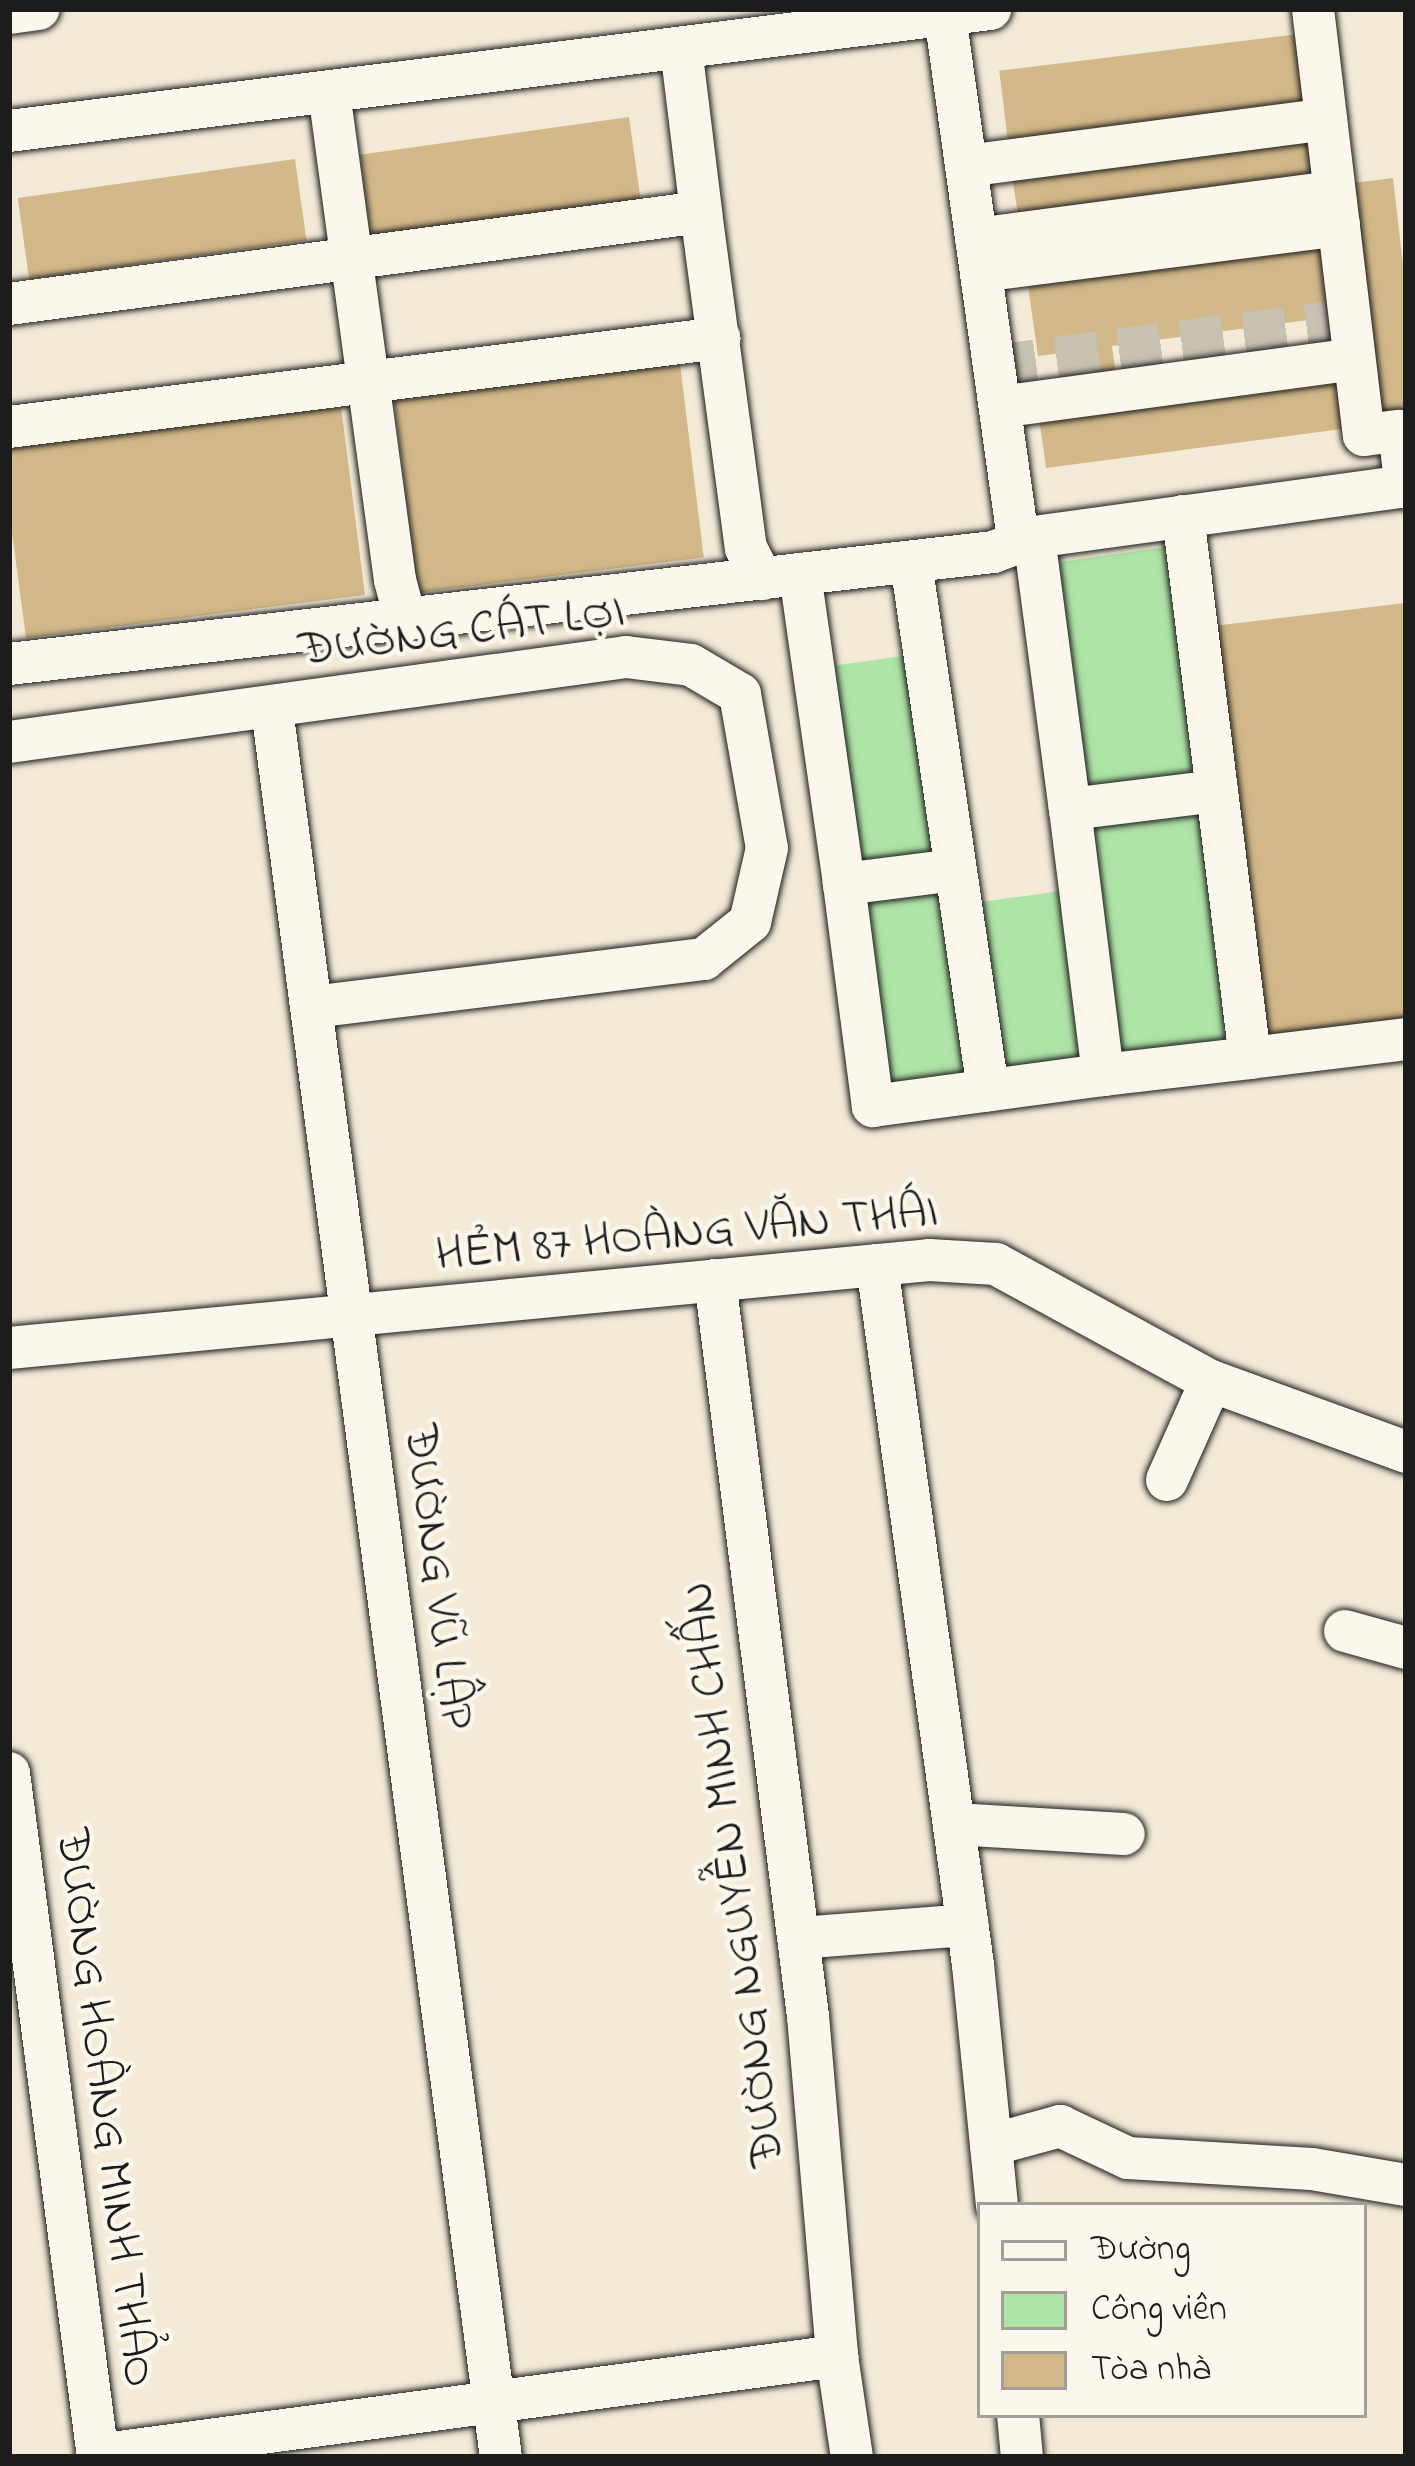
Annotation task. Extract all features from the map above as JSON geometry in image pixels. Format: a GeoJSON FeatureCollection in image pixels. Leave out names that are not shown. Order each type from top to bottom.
{"type":"FeatureCollection","features":[{"type":"Feature","properties":{"kind":"street"},"geometry":{"type":"LineString","coordinates":[[9,13],[39,9]]}},
{"type":"Feature","properties":{"kind":"street"},"geometry":{"type":"LineString","coordinates":[[9,131],[990,9]]}},
{"type":"Feature","properties":{"kind":"street"},"geometry":{"type":"LineString","coordinates":[[9,664],[993,552],[1026,538],[1406,487],[1399,431],[1364,435],[1313,9]]}},
{"type":"Feature","properties":{"kind":"street"},"geometry":{"type":"LineString","coordinates":[[945,15],[1000,407],[1070,809],[1103,1075]]}},
{"type":"Feature","properties":{"kind":"street"},"geometry":{"type":"LineString","coordinates":[[681,48],[746,548],[781,576],[844,884],[873,1106],[1406,1039]]}},
{"type":"Feature","properties":{"kind":"street"},"geometry":{"type":"LineString","coordinates":[[329,92],[395,580],[406,621]]}},
{"type":"Feature","properties":{"kind":"street"},"geometry":{"type":"LineString","coordinates":[[966,166],[1326,119]]}},
{"type":"Feature","properties":{"kind":"street"},"geometry":{"type":"LineString","coordinates":[[979,255],[1336,209]]}},
{"type":"Feature","properties":{"kind":"street"},"geometry":{"type":"LineString","coordinates":[[9,304],[701,212]]}},
{"type":"Feature","properties":{"kind":"street"},"geometry":{"type":"LineString","coordinates":[[9,427],[719,338]]}},
{"type":"Feature","properties":{"kind":"street"},"geometry":{"type":"LineString","coordinates":[[1000,407],[1354,358]]}},
{"type":"Feature","properties":{"kind":"street"},"geometry":{"type":"LineString","coordinates":[[1183,516],[1250,1058]]}},
{"type":"Feature","properties":{"kind":"street"},"geometry":{"type":"LineString","coordinates":[[911,562],[988,1090]]}},
{"type":"Feature","properties":{"kind":"street","name":"ĐƯỜNG CÁT LỢI"},"geometry":{"type":"LineString","coordinates":[[9,742],[272,709],[626,656],[691,664],[740,694],[767,848],[750,922],[704,959],[314,1007]]}},
{"type":"Feature","properties":{"kind":"street","name":"ĐƯỜNG VŨ LẬP"},"geometry":{"type":"LineString","coordinates":[[272,709],[356,1315],[375,1525],[502,2457]]}},
{"type":"Feature","properties":{"kind":"street"},"geometry":{"type":"LineString","coordinates":[[1070,809],[1217,791]]}},
{"type":"Feature","properties":{"kind":"street"},"geometry":{"type":"LineString","coordinates":[[844,884],[955,870]]}},
{"type":"Feature","properties":{"kind":"street","name":"HẺM 87 HOÀNG VĂN THÁI"},"geometry":{"type":"LineString","coordinates":[[9,1348],[929,1259],[996,1264],[1211,1381],[1406,1452]]}},
{"type":"Feature","properties":{"kind":"street"},"geometry":{"type":"LineString","coordinates":[[877,1265],[968,1925],[997,2202]]}},
{"type":"Feature","properties":{"kind":"street","name":"ĐƯỜNG NGUYỄN MINH CHẤN"},"geometry":{"type":"LineString","coordinates":[[715,1280],[799,1938],[836,2356],[852,2457]]}},
{"type":"Feature","properties":{"kind":"street"},"geometry":{"type":"LineString","coordinates":[[1167,1480],[1211,1381]]}},
{"type":"Feature","properties":{"kind":"street"},"geometry":{"type":"LineString","coordinates":[[1345,1631],[1406,1648]]}},
{"type":"Feature","properties":{"kind":"street","name":"ĐƯỜNG HOÀNG MINH THẢO"},"geometry":{"type":"LineString","coordinates":[[9,1773],[97,2456]]}},
{"type":"Feature","properties":{"kind":"street"},"geometry":{"type":"LineString","coordinates":[[954,1824],[1124,1834]]}},
{"type":"Feature","properties":{"kind":"street"},"geometry":{"type":"LineString","coordinates":[[799,1938],[968,1925]]}},
{"type":"Feature","properties":{"kind":"street"},"geometry":{"type":"LineString","coordinates":[[991,2145],[1060,2126],[1128,2158],[1312,2169],[1406,2185]]}},
{"type":"Feature","properties":{"kind":"street"},"geometry":{"type":"LineString","coordinates":[[97,2456],[836,2356]]}},
{"type":"Feature","properties":{"kind":"street"},"geometry":{"type":"LineString","coordinates":[[1018,2418],[1022,2457]]}},
{"type":"Feature","properties":{"kind":"green space"},"geometry":{"type":"Polygon","coordinates":[[[1172,546],[1205,784],[1080,801],[1046,564],[1172,546]]]}},
{"type":"Feature","properties":{"kind":"green space"},"geometry":{"type":"Polygon","coordinates":[[[917,654],[947,867],[852,880],[822,667],[917,654]]]}},
{"type":"Feature","properties":{"kind":"green space"},"geometry":{"type":"Polygon","coordinates":[[[1208,797],[1238,1045],[1110,1061],[1080,813],[1208,797]]]}},
{"type":"Feature","properties":{"kind":"green space"},"geometry":{"type":"Polygon","coordinates":[[[949,876],[979,1086],[880,1100],[851,890],[949,876]]]}},
{"type":"Feature","properties":{"kind":"green space"},"geometry":{"type":"Polygon","coordinates":[[[1074,889],[1098,1060],[988,1076],[964,904],[1074,889]]]}},
{"type":"Feature","properties":{"kind":"building"},"geometry":{"type":"Polygon","coordinates":[[[1299,34],[1309,111],[1009,148],[999,71],[1299,34]]]}},
{"type":"Feature","properties":{"kind":"building"},"geometry":{"type":"Polygon","coordinates":[[[629,117],[641,201],[371,239],[360,155],[629,117]]]}},
{"type":"Feature","properties":{"kind":"building"},"geometry":{"type":"Polygon","coordinates":[[[1310,128],[1339,316],[1112,346],[1119,398],[1342,369],[1349,428],[1046,468],[1038,410],[1093,403],[1085,350],[1038,356],[1011,167],[1310,128]]]}},
{"type":"Feature","properties":{"kind":"building"},"geometry":{"type":"Polygon","coordinates":[[[295,159],[306,240],[29,279],[18,198],[295,159]]]}},
{"type":"Feature","properties":{"kind":"building"},"geometry":{"type":"Polygon","coordinates":[[[1393,178],[1406,290],[1406,410],[1365,415],[1338,185],[1393,178]]]}},
{"type":"Feature","properties":{"kind":"building"},"geometry":{"type":"Polygon","coordinates":[[[680,364],[704,558],[418,593],[394,399],[680,364]]]}},
{"type":"Feature","properties":{"kind":"building"},"geometry":{"type":"Polygon","coordinates":[[[341,407],[365,595],[26,638],[9,510],[9,448],[341,407]]]}},
{"type":"Feature","properties":{"kind":"building"},"geometry":{"type":"Polygon","coordinates":[[[1405,603],[1406,1027],[1257,1045],[1205,627],[1405,603]]]}},
{"type":"Feature","properties":{"kind":"tunnel"},"geometry":{"type":"LineString","coordinates":[[994,366],[1350,320]]}}]}
